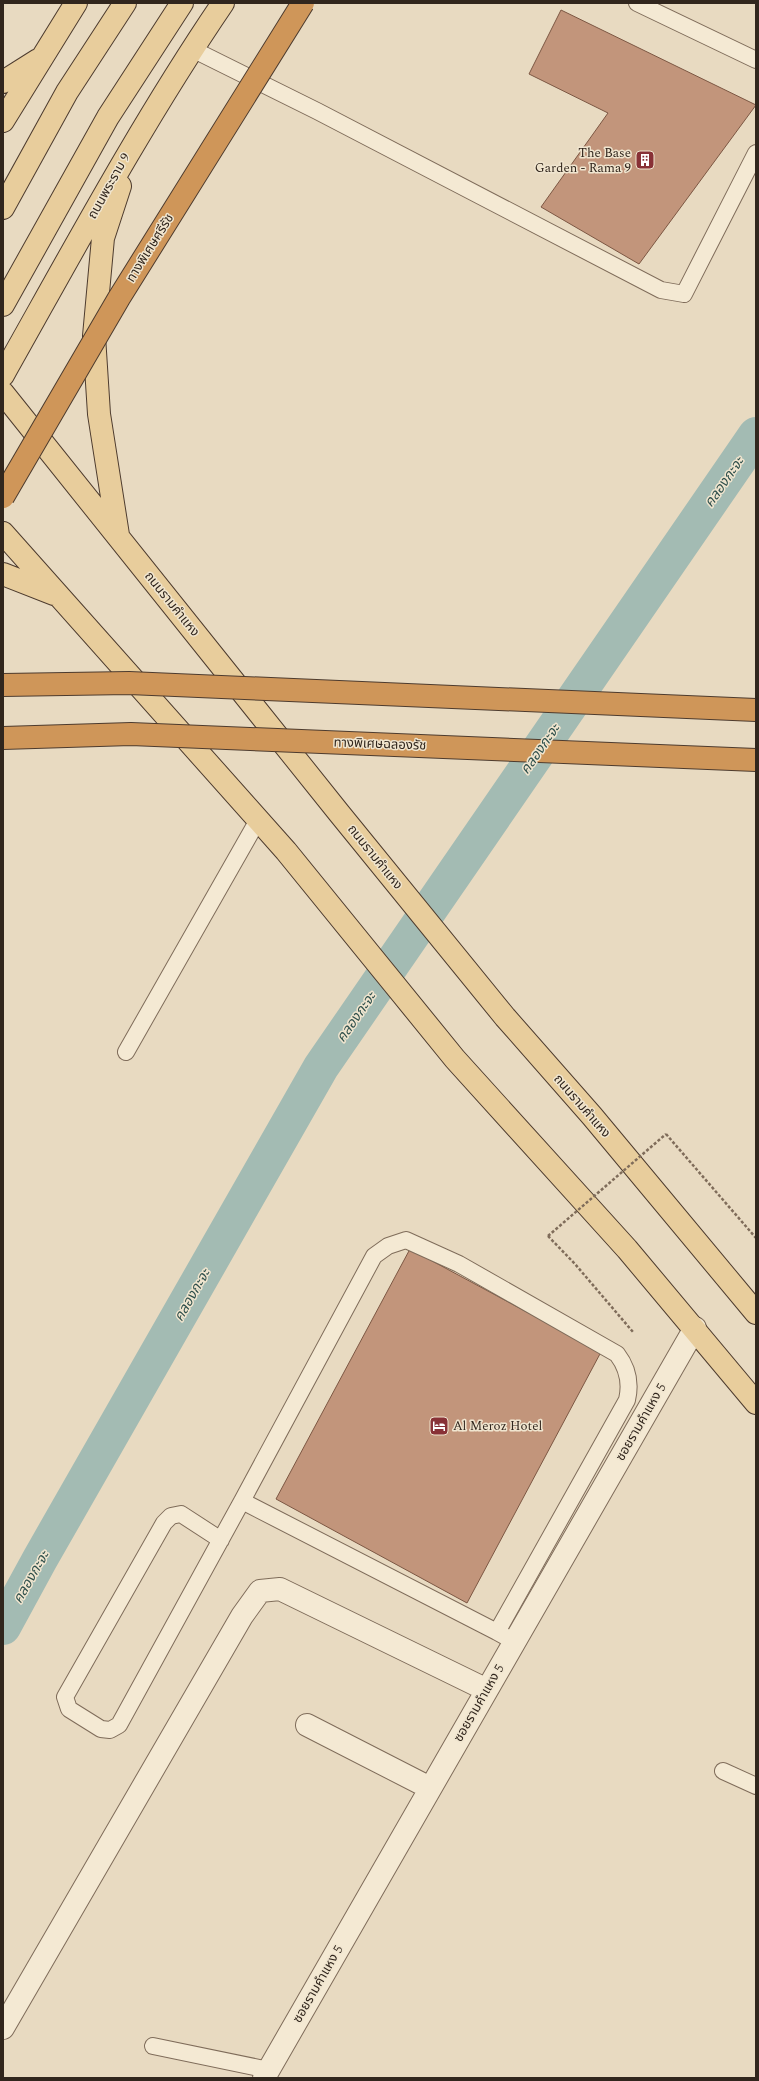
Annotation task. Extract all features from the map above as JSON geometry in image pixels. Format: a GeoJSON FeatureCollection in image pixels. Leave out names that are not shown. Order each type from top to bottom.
{"type":"FeatureCollection","features":[{"type":"Feature","properties":{"kind":"highway","name":"ทางพิเศษศรีรัช"},"geometry":{"type":"LineString","coordinates":[[3,497],[119,298],[303,3]]}},
{"type":"Feature","properties":{"kind":"highway"},"geometry":{"type":"LineString","coordinates":[[3,685],[129,683],[756,710]]}},
{"type":"Feature","properties":{"kind":"highway","name":"ทางพิเศษฉลองรัช"},"geometry":{"type":"LineString","coordinates":[[3,738],[131,734],[756,760]]}},
{"type":"Feature","properties":{"kind":"main road"},"geometry":{"type":"LineString","coordinates":[[3,121],[76,3]]}},
{"type":"Feature","properties":{"kind":"main road"},"geometry":{"type":"LineString","coordinates":[[3,208],[67,92],[125,3]]}},
{"type":"Feature","properties":{"kind":"main road"},"geometry":{"type":"LineString","coordinates":[[3,305],[108,117],[182,3]]}},
{"type":"Feature","properties":{"kind":"main road","name":"ถนนพระราม 9"},"geometry":{"type":"LineString","coordinates":[[3,375],[132,145],[192,49],[223,3]]}},
{"type":"Feature","properties":{"kind":"main road"},"geometry":{"type":"LineString","coordinates":[[3,82],[42,58]]}},
{"type":"Feature","properties":{"kind":"main road"},"geometry":{"type":"LineString","coordinates":[[118,537],[99,414],[94,336],[103,238],[132,145]]}},
{"type":"Feature","properties":{"kind":"main road","name":"ถนนรามคำแหง"},"geometry":{"type":"LineString","coordinates":[[3,393],[339,813],[505,1017],[592,1116],[756,1313]]}},
{"type":"Feature","properties":{"kind":"main road"},"geometry":{"type":"LineString","coordinates":[[3,533],[286,851],[455,1059],[628,1249],[695,1328],[756,1404]]}},
{"type":"Feature","properties":{"kind":"main road"},"geometry":{"type":"LineString","coordinates":[[3,574],[59,596]]}},
{"type":"Feature","properties":{"kind":"street","name":"ซอยรามคำแหง 5"},"geometry":{"type":"LineString","coordinates":[[267,2074],[487,1690],[506,1637],[695,1328]]}},
{"type":"Feature","properties":{"kind":"street"},"geometry":{"type":"LineString","coordinates":[[3,2028],[242,1616],[260,1591],[280,1589],[487,1690]]}},
{"type":"Feature","properties":{"kind":"street"},"geometry":{"type":"LineString","coordinates":[[307,1725],[430,1788]]}},
{"type":"Feature","properties":{"kind":"lane"},"geometry":{"type":"LineString","coordinates":[[637,3],[756,60]]}},
{"type":"Feature","properties":{"kind":"lane"},"geometry":{"type":"LineString","coordinates":[[192,49],[317,111],[660,290],[684,294],[756,153]]}},
{"type":"Feature","properties":{"kind":"lane"},"geometry":{"type":"LineString","coordinates":[[126,1052],[258,820]]}},
{"type":"Feature","properties":{"kind":"lane"},"geometry":{"type":"LineString","coordinates":[[221,1540],[181,1514],[171,1516],[164,1523],[65,1697],[69,1709],[101,1729],[110,1730],[119,1725],[221,1540],[242,1501],[374,1256],[388,1246],[406,1240],[459,1264],[617,1354],[623,1361],[629,1383],[627,1400],[506,1637],[242,1501]]}},
{"type":"Feature","properties":{"kind":"lane"},"geometry":{"type":"LineString","coordinates":[[723,1771],[756,1786]]}},
{"type":"Feature","properties":{"kind":"lane"},"geometry":{"type":"LineString","coordinates":[[153,2046],[267,2074]]}},
{"type":"Feature","properties":{"kind":"path"},"geometry":{"type":"LineString","coordinates":[[634,1333],[575,1264],[548,1236],[666,1134],[756,1238]]}},
{"type":"Feature","properties":{"kind":"building","name":"The Base Garden - Rama 9"},"geometry":{"type":"Polygon","coordinates":[[[561,10],[756,105],[639,264],[541,207],[608,113],[529,74],[561,10]]]}},
{"type":"Feature","properties":{"kind":"building","name":"Al Meroz Hotel"},"geometry":{"type":"Polygon","coordinates":[[[410,1249],[601,1352],[467,1603],[276,1499],[410,1249]]]}},
{"type":"Feature","properties":{"kind":"waterway","name":"คลองกะจะ"},"geometry":{"type":"LineString","coordinates":[[3,1627],[40,1559],[321,1067],[756,435]]}},
{"type":"Feature","properties":{"kind":"place","name":"The Base Garden - Rama 9"},"geometry":{"type":"Point","coordinates":[645,160]}},
{"type":"Feature","properties":{"kind":"place","name":"Al Meroz Hotel"},"geometry":{"type":"Point","coordinates":[439,1426]}}]}
